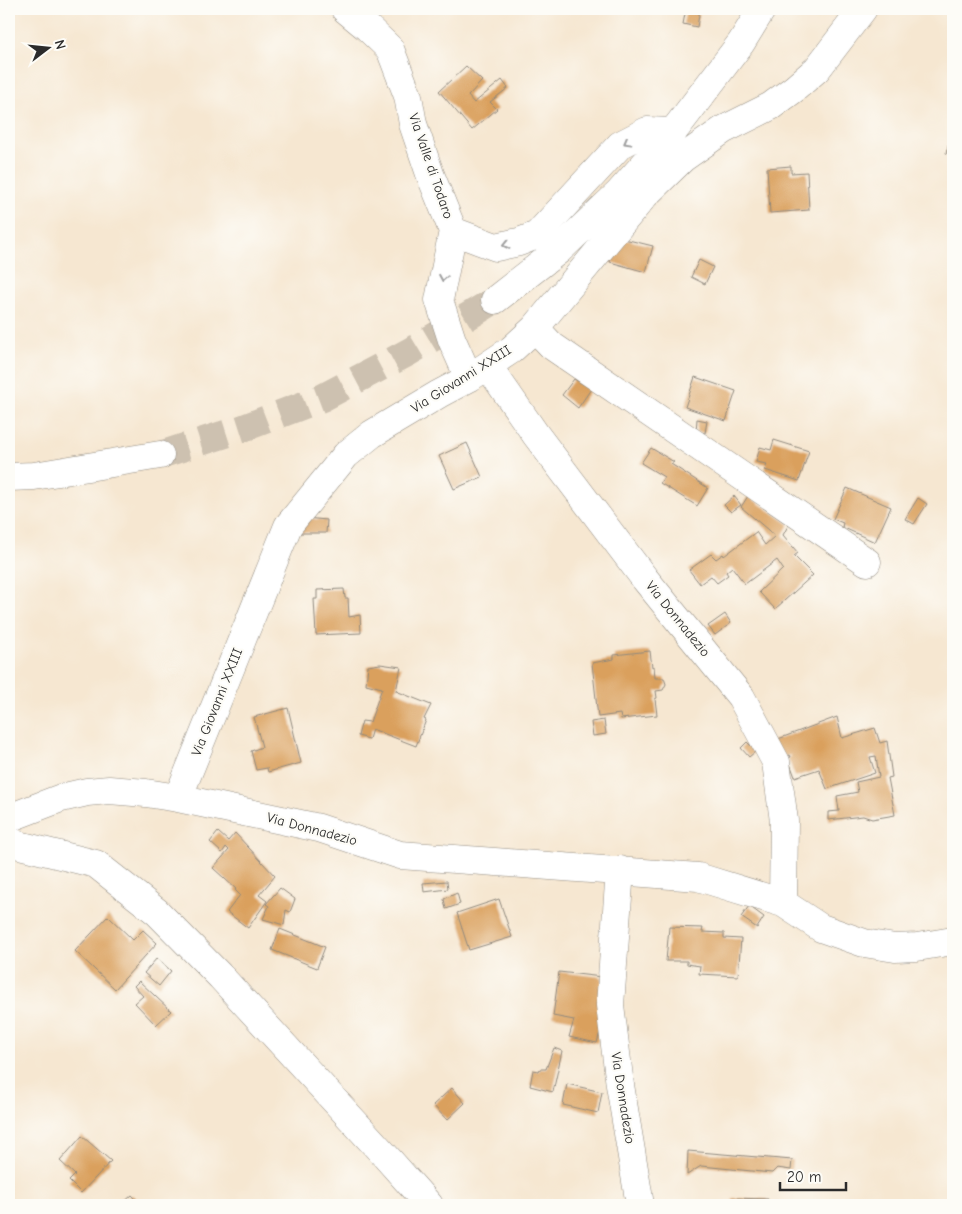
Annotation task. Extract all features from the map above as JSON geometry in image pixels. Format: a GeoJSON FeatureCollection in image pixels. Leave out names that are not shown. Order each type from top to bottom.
{"type":"FeatureCollection","features":[{"type":"Feature","properties":{"kind":"street","name":"Via Valle di Todaro"},"geometry":{"type":"LineString","coordinates":[[345,9],[390,49],[408,96],[413,124],[430,174],[454,231],[496,247],[519,242],[537,235],[620,145],[647,131],[673,132]]}},
{"type":"Feature","properties":{"kind":"street"},"geometry":{"type":"LineString","coordinates":[[496,300],[559,250],[618,194],[673,132],[741,43],[762,9]]}},
{"type":"Feature","properties":{"kind":"street","name":"Via Giovanni XXIII"},"geometry":{"type":"LineString","coordinates":[[178,798],[288,526],[346,455],[372,434],[478,372],[511,350],[535,328],[645,195],[683,158],[723,130],[771,106],[794,89],[817,69],[863,9]]}},
{"type":"Feature","properties":{"kind":"street","name":"Via Donnadezio"},"geometry":{"type":"LineString","coordinates":[[454,231],[439,300],[452,340],[478,372],[536,435],[645,579],[741,697],[776,762],[784,821],[783,903]]}},
{"type":"Feature","properties":{"kind":"street"},"geometry":{"type":"LineString","coordinates":[[535,328],[552,346],[867,562]]}},
{"type":"Feature","properties":{"kind":"street"},"geometry":{"type":"LineString","coordinates":[[9,478],[34,476],[160,455]]}},
{"type":"Feature","properties":{"kind":"street","name":"Via Donnadezio"},"geometry":{"type":"LineString","coordinates":[[9,818],[61,798],[87,792],[109,790],[146,793],[319,828],[400,855],[698,877],[783,903],[821,928],[864,943],[895,948],[918,947],[953,941]]}},
{"type":"Feature","properties":{"kind":"street"},"geometry":{"type":"LineString","coordinates":[[9,840],[15,844],[96,864],[157,912],[234,992],[429,1205]]}},
{"type":"Feature","properties":{"kind":"street","name":"Via Donnadezio"},"geometry":{"type":"LineString","coordinates":[[620,870],[610,1005],[620,1085],[640,1205]]}},
{"type":"Feature","properties":{"kind":"building"},"geometry":{"type":"Polygon","coordinates":[[[686,9],[700,9],[697,27],[683,24],[686,9]]]}},
{"type":"Feature","properties":{"kind":"building"},"geometry":{"type":"Polygon","coordinates":[[[466,66],[482,81],[468,96],[474,103],[502,80],[508,88],[490,102],[497,109],[472,130],[439,91],[466,66]]]}},
{"type":"Feature","properties":{"kind":"building"},"geometry":{"type":"Polygon","coordinates":[[[953,128],[953,155],[946,153],[953,128]]]}},
{"type":"Feature","properties":{"kind":"building"},"geometry":{"type":"Polygon","coordinates":[[[791,166],[791,173],[807,172],[809,210],[770,213],[767,168],[791,166]]]}},
{"type":"Feature","properties":{"kind":"building"},"geometry":{"type":"Polygon","coordinates":[[[616,237],[653,246],[646,272],[610,262],[616,237]]]}},
{"type":"Feature","properties":{"kind":"building"},"geometry":{"type":"Polygon","coordinates":[[[699,260],[713,267],[705,284],[691,277],[699,260]]]}},
{"type":"Feature","properties":{"kind":"building"},"geometry":{"type":"Polygon","coordinates":[[[695,377],[736,391],[726,421],[685,407],[695,377]]]}},
{"type":"Feature","properties":{"kind":"building"},"geometry":{"type":"Polygon","coordinates":[[[574,379],[591,389],[578,408],[562,395],[574,379]]]}},
{"type":"Feature","properties":{"kind":"building"},"geometry":{"type":"Polygon","coordinates":[[[697,419],[707,421],[705,433],[696,432],[697,419]]]}},
{"type":"Feature","properties":{"kind":"building"},"geometry":{"type":"Polygon","coordinates":[[[774,440],[809,451],[799,481],[765,470],[767,464],[756,462],[760,447],[771,450],[774,440]]]}},
{"type":"Feature","properties":{"kind":"building"},"geometry":{"type":"Polygon","coordinates":[[[467,443],[482,477],[454,489],[439,456],[467,443]]]}},
{"type":"Feature","properties":{"kind":"building"},"geometry":{"type":"Polygon","coordinates":[[[651,448],[674,462],[671,464],[708,488],[697,506],[660,483],[664,477],[641,463],[651,448]]]}},
{"type":"Feature","properties":{"kind":"building"},"geometry":{"type":"Polygon","coordinates":[[[847,488],[891,507],[875,542],[842,527],[843,523],[833,519],[847,488]]]}},
{"type":"Feature","properties":{"kind":"building"},"geometry":{"type":"Polygon","coordinates":[[[734,496],[741,505],[731,512],[724,505],[734,496]]]}},
{"type":"Feature","properties":{"kind":"building"},"geometry":{"type":"Polygon","coordinates":[[[748,496],[789,524],[783,535],[798,553],[794,556],[813,575],[775,609],[759,592],[783,569],[777,560],[745,584],[732,567],[726,572],[728,575],[717,583],[711,576],[700,584],[689,570],[711,554],[716,559],[723,554],[724,556],[756,532],[765,545],[775,536],[741,507],[748,496]]]}},
{"type":"Feature","properties":{"kind":"building"},"geometry":{"type":"Polygon","coordinates":[[[918,498],[927,504],[914,524],[905,519],[918,498]]]}},
{"type":"Feature","properties":{"kind":"building"},"geometry":{"type":"Polygon","coordinates":[[[305,518],[327,520],[326,533],[295,533],[305,518]]]}},
{"type":"Feature","properties":{"kind":"building"},"geometry":{"type":"Polygon","coordinates":[[[344,589],[345,598],[348,598],[349,617],[360,615],[361,633],[316,635],[314,599],[317,599],[317,590],[344,589]]]}},
{"type":"Feature","properties":{"kind":"building"},"geometry":{"type":"Polygon","coordinates":[[[725,614],[731,623],[715,635],[708,626],[725,614]]]}},
{"type":"Feature","properties":{"kind":"building"},"geometry":{"type":"Polygon","coordinates":[[[650,651],[655,678],[664,678],[666,684],[663,690],[656,691],[657,715],[621,719],[620,714],[598,717],[592,663],[614,659],[614,655],[650,651]]]}},
{"type":"Feature","properties":{"kind":"building"},"geometry":{"type":"Polygon","coordinates":[[[380,664],[401,667],[396,691],[431,705],[424,719],[426,720],[416,746],[372,729],[369,739],[358,736],[362,721],[370,722],[382,688],[366,684],[368,666],[380,664]]]}},
{"type":"Feature","properties":{"kind":"building"},"geometry":{"type":"Polygon","coordinates":[[[288,708],[301,763],[268,772],[267,768],[256,770],[251,751],[262,747],[254,717],[288,708]]]}},
{"type":"Feature","properties":{"kind":"building"},"geometry":{"type":"Polygon","coordinates":[[[837,717],[842,738],[875,728],[880,743],[887,741],[892,777],[888,778],[895,815],[872,819],[863,816],[828,820],[828,812],[839,811],[837,796],[858,792],[856,782],[879,777],[876,756],[870,757],[875,773],[827,789],[819,769],[795,777],[788,758],[791,757],[790,755],[777,760],[770,742],[837,717]]]}},
{"type":"Feature","properties":{"kind":"building"},"geometry":{"type":"Polygon","coordinates":[[[604,720],[606,734],[593,736],[591,722],[604,720]]]}},
{"type":"Feature","properties":{"kind":"building"},"geometry":{"type":"Polygon","coordinates":[[[747,742],[756,751],[749,757],[741,748],[747,742]]]}},
{"type":"Feature","properties":{"kind":"building"},"geometry":{"type":"Polygon","coordinates":[[[218,832],[228,841],[235,833],[275,876],[259,895],[267,901],[248,928],[227,912],[240,895],[213,868],[229,850],[226,847],[222,853],[210,842],[218,832]]]}},
{"type":"Feature","properties":{"kind":"building"},"geometry":{"type":"Polygon","coordinates":[[[447,881],[448,889],[424,892],[423,883],[447,881]]]}},
{"type":"Feature","properties":{"kind":"building"},"geometry":{"type":"Polygon","coordinates":[[[280,888],[295,899],[290,912],[286,910],[284,925],[263,919],[269,906],[266,904],[280,888]]]}},
{"type":"Feature","properties":{"kind":"building"},"geometry":{"type":"Polygon","coordinates":[[[457,893],[460,904],[446,909],[444,899],[457,893]]]}},
{"type":"Feature","properties":{"kind":"building"},"geometry":{"type":"Polygon","coordinates":[[[499,899],[512,937],[469,950],[457,913],[499,899]]]}},
{"type":"Feature","properties":{"kind":"building"},"geometry":{"type":"Polygon","coordinates":[[[749,906],[764,917],[757,928],[741,917],[749,906]]]}},
{"type":"Feature","properties":{"kind":"building"},"geometry":{"type":"Polygon","coordinates":[[[108,916],[133,940],[143,930],[157,943],[115,989],[75,951],[108,916]]]}},
{"type":"Feature","properties":{"kind":"building"},"geometry":{"type":"Polygon","coordinates":[[[669,927],[703,928],[702,932],[724,933],[724,938],[741,939],[738,976],[699,974],[700,966],[687,964],[687,961],[666,961],[669,927]]]}},
{"type":"Feature","properties":{"kind":"building"},"geometry":{"type":"Polygon","coordinates":[[[280,929],[325,947],[317,968],[272,950],[280,929]]]}},
{"type":"Feature","properties":{"kind":"building"},"geometry":{"type":"Polygon","coordinates":[[[157,958],[171,971],[159,986],[144,973],[157,958]]]}},
{"type":"Feature","properties":{"kind":"building"},"geometry":{"type":"Polygon","coordinates":[[[559,972],[602,977],[601,1027],[597,1043],[569,1037],[574,1020],[553,1016],[559,972]]]}},
{"type":"Feature","properties":{"kind":"building"},"geometry":{"type":"Polygon","coordinates":[[[139,981],[171,1011],[156,1025],[135,1003],[143,996],[134,986],[139,981]]]}},
{"type":"Feature","properties":{"kind":"building"},"geometry":{"type":"Polygon","coordinates":[[[554,1048],[562,1051],[553,1092],[530,1086],[533,1070],[546,1069],[554,1048]]]}},
{"type":"Feature","properties":{"kind":"building"},"geometry":{"type":"Polygon","coordinates":[[[567,1084],[602,1092],[598,1113],[563,1105],[567,1084]]]}},
{"type":"Feature","properties":{"kind":"building"},"geometry":{"type":"Polygon","coordinates":[[[452,1088],[465,1103],[447,1120],[433,1105],[452,1088]]]}},
{"type":"Feature","properties":{"kind":"building"},"geometry":{"type":"Polygon","coordinates":[[[82,1136],[111,1161],[81,1193],[69,1181],[75,1175],[60,1161],[82,1136]]]}},
{"type":"Feature","properties":{"kind":"building"},"geometry":{"type":"Polygon","coordinates":[[[688,1151],[792,1160],[791,1170],[777,1168],[772,1173],[701,1166],[687,1175],[688,1151]]]}},
{"type":"Feature","properties":{"kind":"building"},"geometry":{"type":"Polygon","coordinates":[[[132,1195],[142,1205],[121,1205],[132,1195]]]}},
{"type":"Feature","properties":{"kind":"building"},"geometry":{"type":"Polygon","coordinates":[[[732,1198],[768,1199],[768,1205],[732,1205],[732,1198]]]}},
{"type":"Feature","properties":{"kind":"tunnel"},"geometry":{"type":"LineString","coordinates":[[160,455],[241,429],[322,398],[409,352],[495,300]]}}]}
